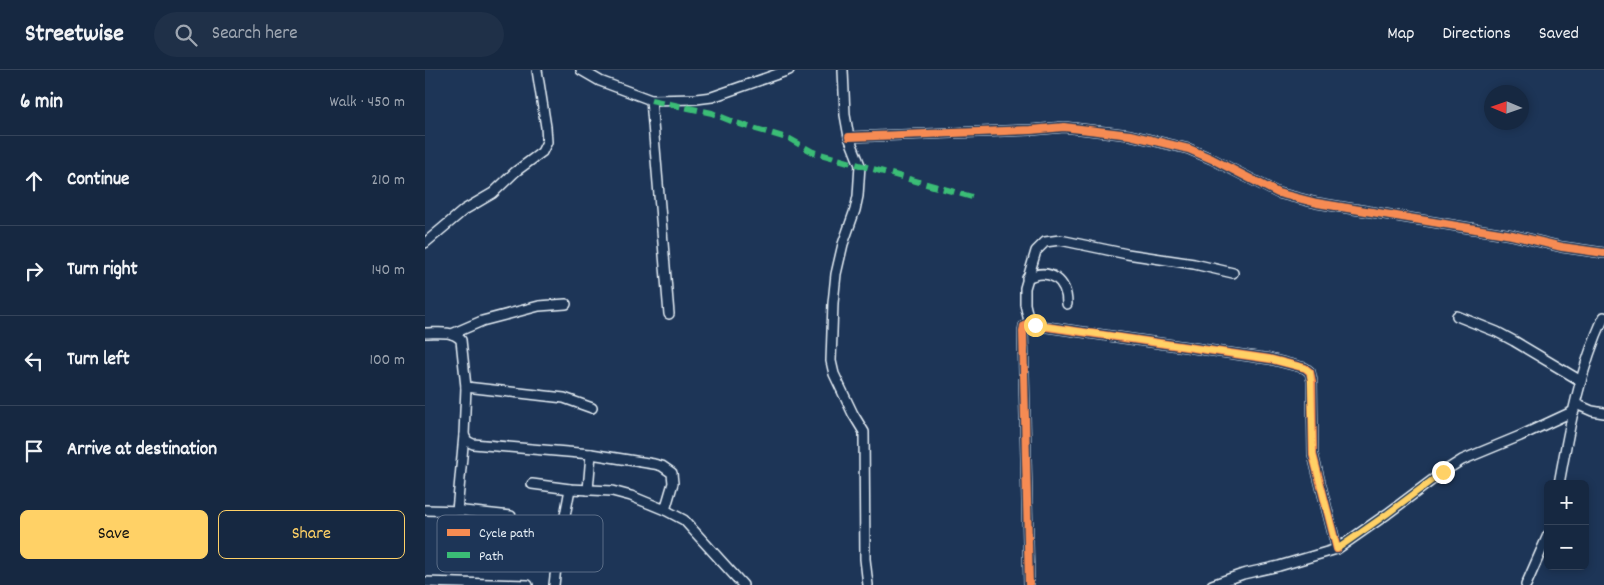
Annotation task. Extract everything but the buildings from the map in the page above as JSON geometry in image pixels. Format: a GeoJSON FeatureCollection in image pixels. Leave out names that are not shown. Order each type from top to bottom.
{"type":"FeatureCollection","features":[{"type":"Feature","properties":{"kind":"street"},"geometry":{"type":"LineString","coordinates":[[425,243],[464,210],[493,193],[515,172],[542,152],[547,142],[537,70]]}},
{"type":"Feature","properties":{"kind":"street"},"geometry":{"type":"LineString","coordinates":[[581,70],[600,81],[651,100],[712,97],[789,70]]}},
{"type":"Feature","properties":{"kind":"street"},"geometry":{"type":"LineString","coordinates":[[843,70],[843,105],[849,137],[860,165],[855,210],[843,244],[836,274],[831,361],[841,390],[864,432],[865,559],[868,585]]}},
{"type":"Feature","properties":{"kind":"street"},"geometry":{"type":"LineString","coordinates":[[651,100],[669,314]]}},
{"type":"Feature","properties":{"kind":"street"},"geometry":{"type":"LineString","coordinates":[[849,137],[1064,127],[1130,135],[1189,149],[1278,193],[1317,203],[1512,235],[1562,247],[1604,253]]}},
{"type":"Feature","properties":{"kind":"street"},"geometry":{"type":"LineString","coordinates":[[1035,325],[1028,317],[1025,304],[1027,278],[1036,251],[1045,242],[1060,240],[1127,254],[1194,264],[1233,273]]}},
{"type":"Feature","properties":{"kind":"street"},"geometry":{"type":"LineString","coordinates":[[1027,278],[1035,274],[1044,274],[1059,280],[1064,287],[1067,304]]}},
{"type":"Feature","properties":{"kind":"street"},"geometry":{"type":"LineString","coordinates":[[452,334],[482,321],[539,306],[567,304]]}},
{"type":"Feature","properties":{"kind":"street"},"geometry":{"type":"LineString","coordinates":[[1457,316],[1497,332],[1581,381]]}},
{"type":"Feature","properties":{"kind":"street"},"geometry":{"type":"LineString","coordinates":[[1560,480],[1581,381],[1604,317]]}},
{"type":"Feature","properties":{"kind":"street"},"geometry":{"type":"LineString","coordinates":[[1029,585],[1023,332],[1026,324],[1270,359],[1305,368],[1310,372],[1311,381],[1313,455],[1337,549]]}},
{"type":"Feature","properties":{"kind":"street"},"geometry":{"type":"LineString","coordinates":[[425,333],[456,334],[461,340],[466,387],[457,511]]}},
{"type":"Feature","properties":{"kind":"street"},"geometry":{"type":"LineString","coordinates":[[466,387],[564,398],[592,408]]}},
{"type":"Feature","properties":{"kind":"street"},"geometry":{"type":"LineString","coordinates":[[1212,585],[1243,574],[1279,566],[1337,549],[1462,460],[1520,436],[1575,407],[1604,413]]}},
{"type":"Feature","properties":{"kind":"street"},"geometry":{"type":"LineString","coordinates":[[464,434],[467,441],[473,444],[591,454],[662,466],[673,473],[673,483],[665,510]]}},
{"type":"Feature","properties":{"kind":"street"},"geometry":{"type":"LineString","coordinates":[[588,490],[591,454]]}},
{"type":"Feature","properties":{"kind":"street"},"geometry":{"type":"LineString","coordinates":[[532,484],[570,489],[612,491],[631,496],[665,510],[684,520],[743,585]]}},
{"type":"Feature","properties":{"kind":"street"},"geometry":{"type":"LineString","coordinates":[[565,515],[570,489]]}},
{"type":"Feature","properties":{"kind":"street"},"geometry":{"type":"LineString","coordinates":[[425,510],[500,515]]}},
{"type":"Feature","properties":{"kind":"street"},"geometry":{"type":"LineString","coordinates":[[1526,585],[1544,544]]}},
{"type":"Feature","properties":{"kind":"street"},"geometry":{"type":"LineString","coordinates":[[554,585],[556,572]]}},
{"type":"Feature","properties":{"kind":"street"},"geometry":{"type":"LineString","coordinates":[[425,582],[528,585]]}},
{"type":"Feature","properties":{"kind":"marked path"},"geometry":{"type":"LineString","coordinates":[[651,100],[712,113],[736,123],[790,139],[813,152],[976,198]]}},
{"type":"Feature","properties":{"kind":"cycle path"},"geometry":{"type":"LineString","coordinates":[[849,137],[1064,127],[1130,135],[1189,149],[1278,193],[1317,203],[1512,235],[1562,247],[1604,253]]}},
{"type":"Feature","properties":{"kind":"cycle path"},"geometry":{"type":"LineString","coordinates":[[1029,585],[1023,332],[1026,324],[1270,359],[1305,368],[1310,372],[1312,381],[1313,455],[1337,549]]}},
{"type":"Feature","properties":{"kind":"route"},"geometry":{"type":"LineString","coordinates":[[1035,325],[1270,359],[1305,368],[1310,372],[1311,381],[1313,455],[1337,549],[1443,472]]}}]}
